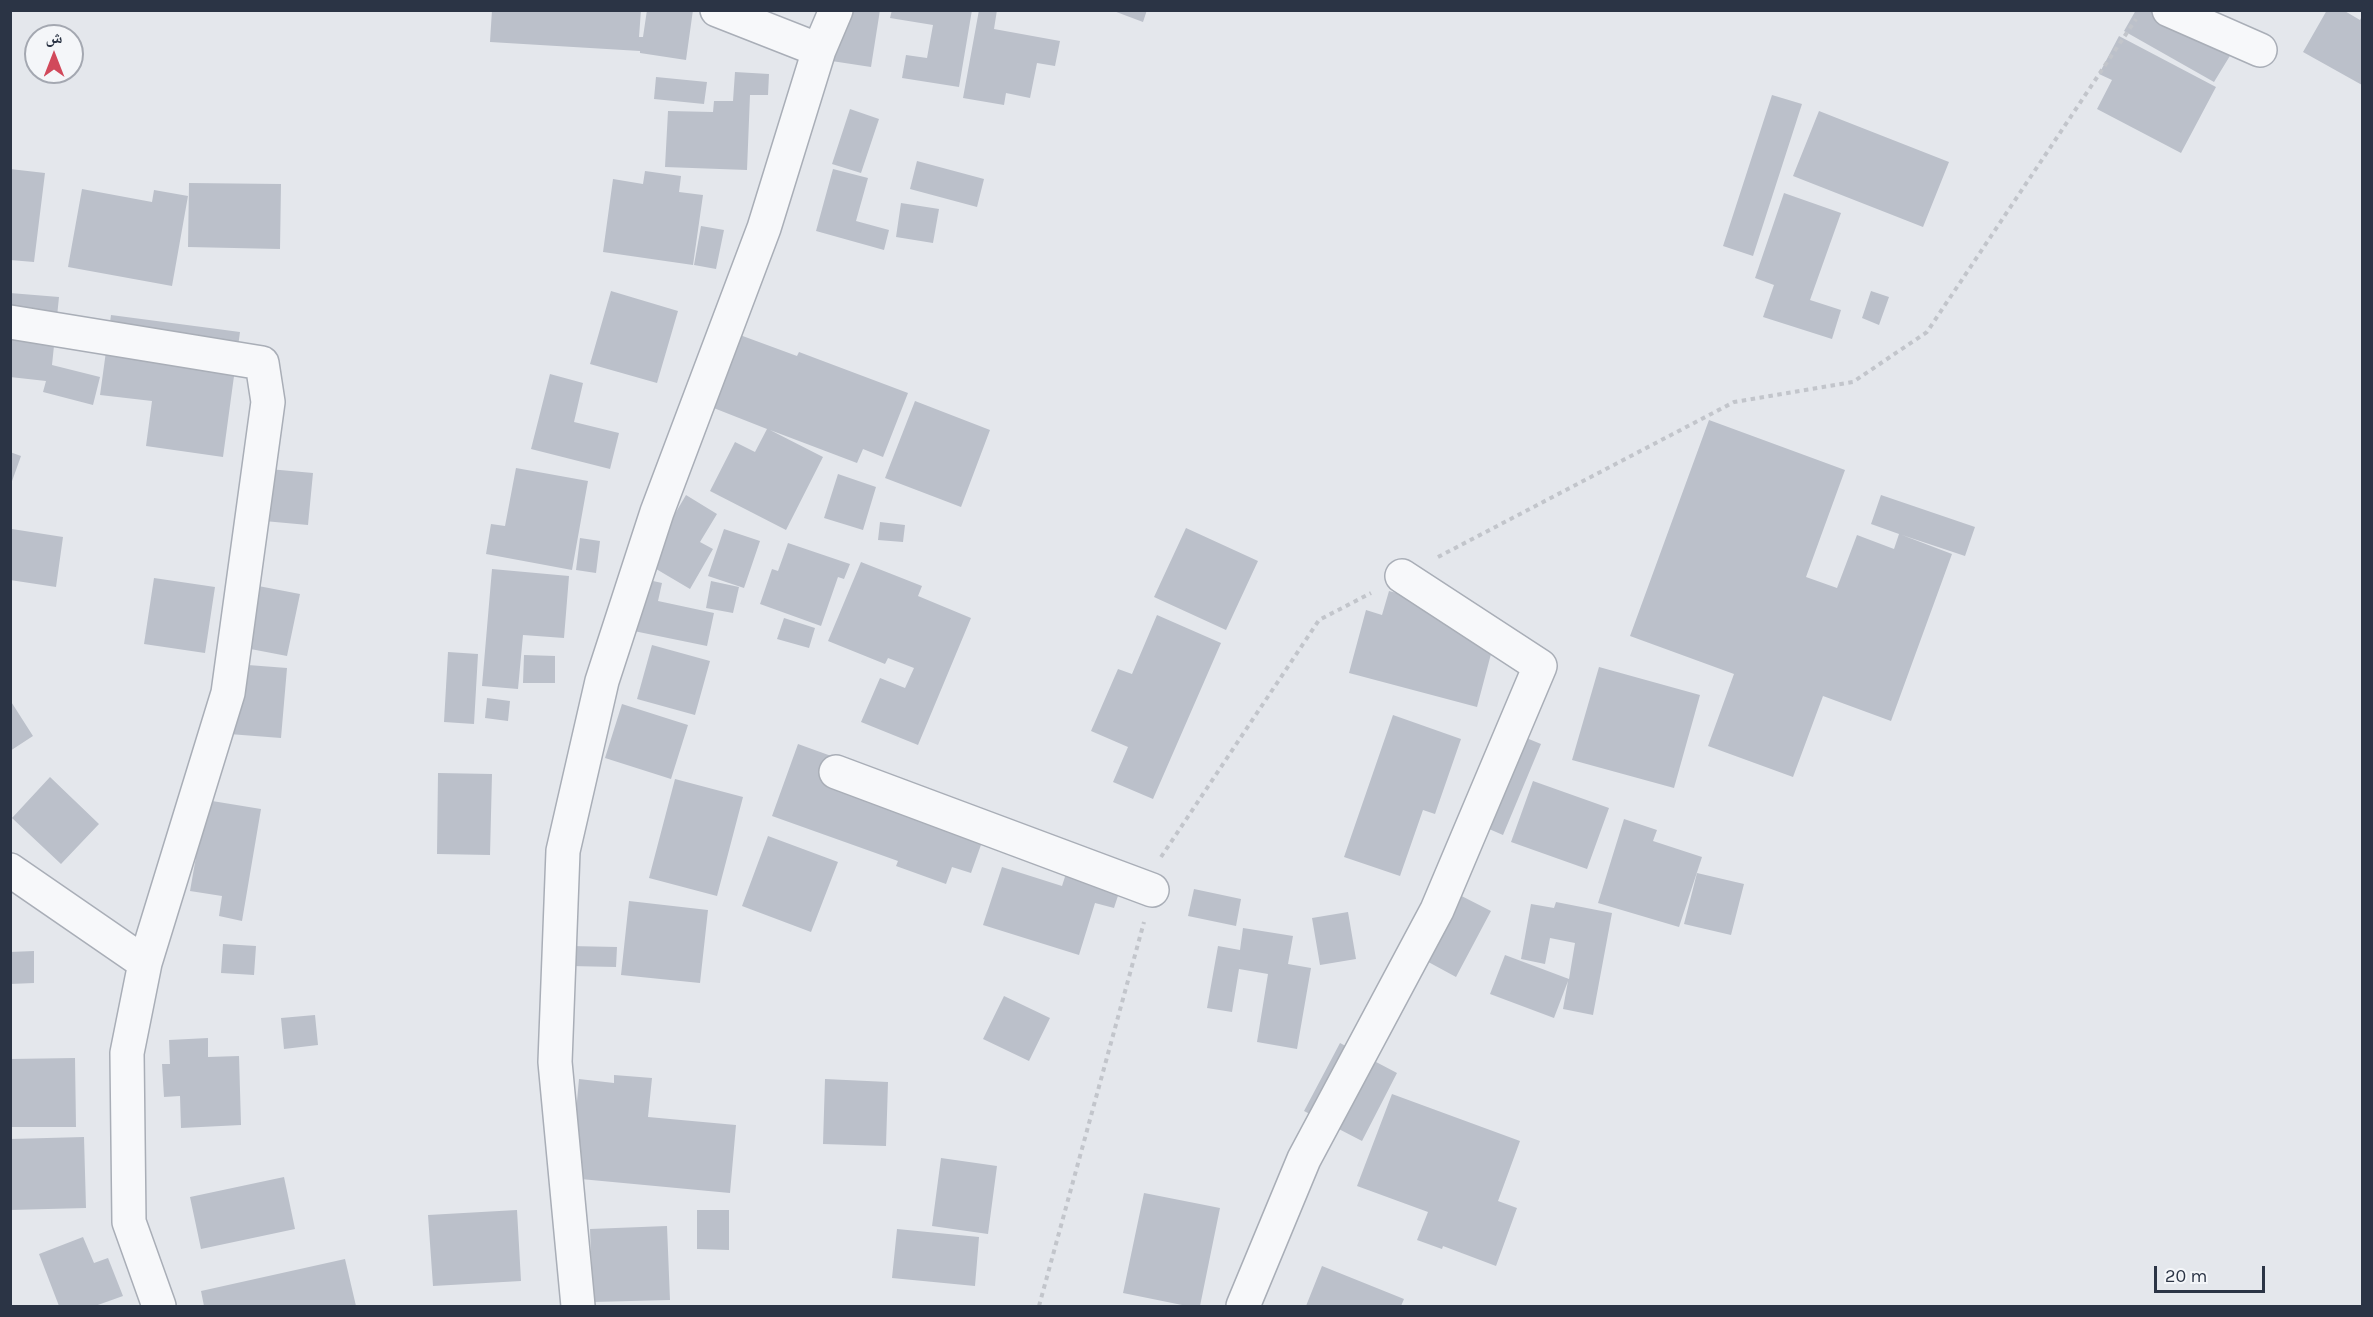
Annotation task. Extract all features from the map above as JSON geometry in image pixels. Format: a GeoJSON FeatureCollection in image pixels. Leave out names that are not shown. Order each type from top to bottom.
{"type":"FeatureCollection","features":[{"type":"Feature","properties":{"kind":"street"},"geometry":{"type":"LineString","coordinates":[[717,10],[819,50]]}},
{"type":"Feature","properties":{"kind":"street"},"geometry":{"type":"LineString","coordinates":[[578,1306],[555,1062],[563,851],[602,681],[657,512],[764,228],[819,50],[836,10]]}},
{"type":"Feature","properties":{"kind":"street"},"geometry":{"type":"LineString","coordinates":[[2169,10],[2260,50]]}},
{"type":"Feature","properties":{"kind":"street"},"geometry":{"type":"LineString","coordinates":[[10,322],[262,363],[268,402],[228,693],[145,963],[127,1053],[129,1222],[159,1306]]}},
{"type":"Feature","properties":{"kind":"street"},"geometry":{"type":"LineString","coordinates":[[1243,1306],[1304,1159],[1437,910],[1540,666],[1402,576]]}},
{"type":"Feature","properties":{"kind":"street"},"geometry":{"type":"LineString","coordinates":[[836,772],[1152,890]]}},
{"type":"Feature","properties":{"kind":"street"},"geometry":{"type":"LineString","coordinates":[[10,870],[145,963]]}},
{"type":"Feature","properties":{"kind":"building"},"geometry":{"type":"Polygon","coordinates":[[[492,10],[641,10],[639,37],[643,37],[647,10],[693,10],[686,60],[640,53],[640,51],[490,42],[492,10]]]}},
{"type":"Feature","properties":{"kind":"building"},"geometry":{"type":"Polygon","coordinates":[[[833,10],[880,10],[871,67],[825,60],[833,10]]]}},
{"type":"Feature","properties":{"kind":"building"},"geometry":{"type":"Polygon","coordinates":[[[892,10],[972,10],[959,87],[902,78],[906,55],[927,58],[933,25],[890,18],[892,10]]]}},
{"type":"Feature","properties":{"kind":"building"},"geometry":{"type":"Polygon","coordinates":[[[979,10],[997,10],[994,29],[1060,41],[1055,66],[1037,63],[1030,98],[1006,93],[1004,105],[963,98],[979,10]]]}},
{"type":"Feature","properties":{"kind":"building"},"geometry":{"type":"Polygon","coordinates":[[[1111,10],[1147,10],[1143,22],[1111,10]]]}},
{"type":"Feature","properties":{"kind":"building"},"geometry":{"type":"Polygon","coordinates":[[[2136,10],[2186,10],[2239,41],[2214,82],[2124,31],[2136,10]]]}},
{"type":"Feature","properties":{"kind":"building"},"geometry":{"type":"Polygon","coordinates":[[[2327,10],[2343,10],[2360,20],[2362,16],[2362,85],[2303,52],[2327,10]]]}},
{"type":"Feature","properties":{"kind":"building"},"geometry":{"type":"Polygon","coordinates":[[[2119,36],[2216,87],[2181,153],[2097,109],[2112,80],[2099,74],[2119,36]]]}},
{"type":"Feature","properties":{"kind":"building"},"geometry":{"type":"Polygon","coordinates":[[[735,72],[769,74],[768,95],[750,95],[747,170],[665,167],[668,111],[713,112],[714,101],[733,101],[735,72]]]}},
{"type":"Feature","properties":{"kind":"building"},"geometry":{"type":"Polygon","coordinates":[[[656,77],[707,82],[704,104],[654,99],[656,77]]]}},
{"type":"Feature","properties":{"kind":"building"},"geometry":{"type":"Polygon","coordinates":[[[1772,95],[1802,104],[1753,256],[1723,246],[1772,95]]]}},
{"type":"Feature","properties":{"kind":"building"},"geometry":{"type":"Polygon","coordinates":[[[850,109],[879,119],[861,173],[832,164],[850,109]]]}},
{"type":"Feature","properties":{"kind":"building"},"geometry":{"type":"Polygon","coordinates":[[[1819,111],[1949,162],[1923,227],[1793,176],[1819,111]]]}},
{"type":"Feature","properties":{"kind":"building"},"geometry":{"type":"Polygon","coordinates":[[[917,161],[984,179],[977,207],[910,189],[917,161]]]}},
{"type":"Feature","properties":{"kind":"building"},"geometry":{"type":"Polygon","coordinates":[[[10,169],[45,173],[34,262],[10,260],[10,169]]]}},
{"type":"Feature","properties":{"kind":"building"},"geometry":{"type":"Polygon","coordinates":[[[833,169],[868,178],[856,221],[889,230],[884,250],[816,231],[833,169]]]}},
{"type":"Feature","properties":{"kind":"building"},"geometry":{"type":"Polygon","coordinates":[[[645,171],[681,176],[679,192],[703,195],[693,265],[603,252],[613,179],[643,184],[645,171]]]}},
{"type":"Feature","properties":{"kind":"building"},"geometry":{"type":"Polygon","coordinates":[[[189,183],[281,184],[280,249],[188,247],[189,183]]]}},
{"type":"Feature","properties":{"kind":"building"},"geometry":{"type":"Polygon","coordinates":[[[82,189],[152,202],[154,190],[188,196],[172,286],[68,267],[82,189]]]}},
{"type":"Feature","properties":{"kind":"building"},"geometry":{"type":"Polygon","coordinates":[[[1784,193],[1841,213],[1810,300],[1841,310],[1832,339],[1763,317],[1774,285],[1755,278],[1784,193]]]}},
{"type":"Feature","properties":{"kind":"building"},"geometry":{"type":"Polygon","coordinates":[[[901,203],[939,209],[933,243],[896,237],[901,203]]]}},
{"type":"Feature","properties":{"kind":"building"},"geometry":{"type":"Polygon","coordinates":[[[701,226],[724,230],[716,269],[694,265],[701,226]]]}},
{"type":"Feature","properties":{"kind":"building"},"geometry":{"type":"Polygon","coordinates":[[[611,291],[678,311],[657,383],[590,364],[611,291]]]}},
{"type":"Feature","properties":{"kind":"building"},"geometry":{"type":"Polygon","coordinates":[[[1871,291],[1889,297],[1879,325],[1862,318],[1871,291]]]}},
{"type":"Feature","properties":{"kind":"building"},"geometry":{"type":"Polygon","coordinates":[[[10,293],[59,297],[52,365],[100,377],[93,405],[43,392],[46,381],[10,377],[10,293]]]}},
{"type":"Feature","properties":{"kind":"building"},"geometry":{"type":"Polygon","coordinates":[[[111,315],[240,332],[223,457],[146,446],[152,401],[100,395],[111,315]]]}},
{"type":"Feature","properties":{"kind":"building"},"geometry":{"type":"Polygon","coordinates":[[[729,331],[797,356],[799,352],[908,393],[883,457],[863,449],[857,463],[770,430],[823,457],[786,530],[710,491],[735,442],[755,452],[767,429],[701,403],[729,331]]]}},
{"type":"Feature","properties":{"kind":"building"},"geometry":{"type":"Polygon","coordinates":[[[550,374],[583,383],[574,422],[619,433],[610,469],[531,449],[550,374]]]}},
{"type":"Feature","properties":{"kind":"building"},"geometry":{"type":"Polygon","coordinates":[[[915,401],[990,430],[961,507],[885,478],[915,401]]]}},
{"type":"Feature","properties":{"kind":"building"},"geometry":{"type":"Polygon","coordinates":[[[1709,420],[1845,470],[1806,577],[1837,588],[1857,535],[1894,549],[1899,534],[1871,524],[1881,495],[1975,527],[1965,556],[1902,535],[1952,554],[1891,721],[1823,696],[1793,777],[1708,746],[1734,674],[1630,636],[1709,420]]]}},
{"type":"Feature","properties":{"kind":"building"},"geometry":{"type":"Polygon","coordinates":[[[10,452],[21,456],[11,484],[10,484],[10,452]]]}},
{"type":"Feature","properties":{"kind":"building"},"geometry":{"type":"Polygon","coordinates":[[[258,468],[313,473],[308,525],[253,520],[258,468]]]}},
{"type":"Feature","properties":{"kind":"building"},"geometry":{"type":"Polygon","coordinates":[[[516,468],[588,481],[572,570],[486,554],[491,524],[505,526],[516,468]]]}},
{"type":"Feature","properties":{"kind":"building"},"geometry":{"type":"Polygon","coordinates":[[[838,474],[876,487],[863,530],[824,518],[838,474]]]}},
{"type":"Feature","properties":{"kind":"building"},"geometry":{"type":"Polygon","coordinates":[[[686,495],[717,514],[700,542],[713,549],[690,589],[646,563],[686,495]]]}},
{"type":"Feature","properties":{"kind":"building"},"geometry":{"type":"Polygon","coordinates":[[[880,522],[905,525],[903,542],[878,540],[880,522]]]}},
{"type":"Feature","properties":{"kind":"building"},"geometry":{"type":"Polygon","coordinates":[[[1186,528],[1258,561],[1226,630],[1154,597],[1186,528]]]}},
{"type":"Feature","properties":{"kind":"building"},"geometry":{"type":"Polygon","coordinates":[[[12,529],[63,537],[56,587],[10,580],[12,529]]]}},
{"type":"Feature","properties":{"kind":"building"},"geometry":{"type":"Polygon","coordinates":[[[724,529],[760,541],[744,588],[708,576],[724,529]]]}},
{"type":"Feature","properties":{"kind":"building"},"geometry":{"type":"Polygon","coordinates":[[[580,538],[600,541],[596,573],[576,570],[580,538]]]}},
{"type":"Feature","properties":{"kind":"building"},"geometry":{"type":"Polygon","coordinates":[[[788,543],[850,564],[844,579],[838,577],[821,626],[760,604],[772,569],[778,571],[788,543]]]}},
{"type":"Feature","properties":{"kind":"building"},"geometry":{"type":"Polygon","coordinates":[[[861,562],[922,586],[918,596],[971,618],[918,745],[861,722],[880,678],[905,688],[914,668],[888,658],[885,664],[828,641],[861,562]]]}},
{"type":"Feature","properties":{"kind":"building"},"geometry":{"type":"Polygon","coordinates":[[[492,569],[569,576],[564,638],[523,635],[518,689],[482,686],[492,569]]]}},
{"type":"Feature","properties":{"kind":"building"},"geometry":{"type":"Polygon","coordinates":[[[635,577],[662,583],[658,601],[714,613],[707,646],[624,629],[635,577]]]}},
{"type":"Feature","properties":{"kind":"building"},"geometry":{"type":"Polygon","coordinates":[[[154,578],[215,587],[205,653],[144,644],[154,578]]]}},
{"type":"Feature","properties":{"kind":"building"},"geometry":{"type":"Polygon","coordinates":[[[711,581],[739,587],[733,613],[706,608],[711,581]]]}},
{"type":"Feature","properties":{"kind":"building"},"geometry":{"type":"Polygon","coordinates":[[[248,584],[300,594],[287,656],[235,646],[248,584]]]}},
{"type":"Feature","properties":{"kind":"building"},"geometry":{"type":"Polygon","coordinates":[[[1389,591],[1500,620],[1477,707],[1349,673],[1366,610],[1382,615],[1389,591]]]}},
{"type":"Feature","properties":{"kind":"building"},"geometry":{"type":"Polygon","coordinates":[[[1157,615],[1221,643],[1153,799],[1113,782],[1128,747],[1091,731],[1118,669],[1132,674],[1157,615]]]}},
{"type":"Feature","properties":{"kind":"building"},"geometry":{"type":"Polygon","coordinates":[[[784,618],[815,628],[809,648],[777,639],[784,618]]]}},
{"type":"Feature","properties":{"kind":"building"},"geometry":{"type":"Polygon","coordinates":[[[652,645],[710,661],[695,715],[637,699],[652,645]]]}},
{"type":"Feature","properties":{"kind":"building"},"geometry":{"type":"Polygon","coordinates":[[[448,652],[478,654],[474,724],[444,722],[448,652]]]}},
{"type":"Feature","properties":{"kind":"building"},"geometry":{"type":"Polygon","coordinates":[[[524,655],[555,656],[555,683],[523,683],[524,655]]]}},
{"type":"Feature","properties":{"kind":"building"},"geometry":{"type":"Polygon","coordinates":[[[222,663],[287,668],[281,738],[216,733],[222,663]]]}},
{"type":"Feature","properties":{"kind":"building"},"geometry":{"type":"Polygon","coordinates":[[[1599,667],[1700,695],[1674,788],[1572,760],[1599,667]]]}},
{"type":"Feature","properties":{"kind":"building"},"geometry":{"type":"Polygon","coordinates":[[[487,698],[510,701],[508,721],[485,718],[487,698]]]}},
{"type":"Feature","properties":{"kind":"building"},"geometry":{"type":"Polygon","coordinates":[[[10,700],[33,736],[10,751],[10,700]]]}},
{"type":"Feature","properties":{"kind":"building"},"geometry":{"type":"Polygon","coordinates":[[[622,704],[688,725],[671,779],[605,758],[622,704]]]}},
{"type":"Feature","properties":{"kind":"building"},"geometry":{"type":"Polygon","coordinates":[[[1393,715],[1461,739],[1435,814],[1423,810],[1400,876],[1344,857],[1393,715]]]}},
{"type":"Feature","properties":{"kind":"building"},"geometry":{"type":"Polygon","coordinates":[[[1497,726],[1541,744],[1503,835],[1459,816],[1497,726]]]}},
{"type":"Feature","properties":{"kind":"building"},"geometry":{"type":"Polygon","coordinates":[[[798,744],[992,814],[971,873],[952,867],[946,884],[896,866],[898,861],[772,816],[798,744]]]}},
{"type":"Feature","properties":{"kind":"building"},"geometry":{"type":"Polygon","coordinates":[[[438,773],[492,774],[490,855],[437,854],[438,773]]]}},
{"type":"Feature","properties":{"kind":"building"},"geometry":{"type":"Polygon","coordinates":[[[50,777],[99,824],[61,864],[12,818],[50,777]]]}},
{"type":"Feature","properties":{"kind":"building"},"geometry":{"type":"Polygon","coordinates":[[[675,779],[743,797],[717,896],[649,878],[675,779]]]}},
{"type":"Feature","properties":{"kind":"building"},"geometry":{"type":"Polygon","coordinates":[[[1533,781],[1609,808],[1587,869],[1511,842],[1533,781]]]}},
{"type":"Feature","properties":{"kind":"building"},"geometry":{"type":"Polygon","coordinates":[[[206,800],[261,809],[242,921],[219,916],[222,896],[190,891],[206,800]]]}},
{"type":"Feature","properties":{"kind":"building"},"geometry":{"type":"Polygon","coordinates":[[[1624,819],[1657,830],[1653,841],[1702,857],[1679,927],[1598,903],[1624,819]]]}},
{"type":"Feature","properties":{"kind":"building"},"geometry":{"type":"Polygon","coordinates":[[[768,836],[838,862],[811,932],[742,906],[768,836]]]}},
{"type":"Feature","properties":{"kind":"building"},"geometry":{"type":"Polygon","coordinates":[[[1074,849],[1128,865],[1114,908],[1095,903],[1079,955],[983,925],[1002,867],[1062,886],[1074,849]]]}},
{"type":"Feature","properties":{"kind":"building"},"geometry":{"type":"Polygon","coordinates":[[[1697,873],[1744,884],[1731,935],[1684,924],[1697,873]]]}},
{"type":"Feature","properties":{"kind":"building"},"geometry":{"type":"Polygon","coordinates":[[[1436,883],[1491,911],[1456,977],[1421,958],[1436,883]]]}},
{"type":"Feature","properties":{"kind":"building"},"geometry":{"type":"Polygon","coordinates":[[[1194,889],[1241,899],[1236,926],[1188,916],[1194,889]]]}},
{"type":"Feature","properties":{"kind":"building"},"geometry":{"type":"Polygon","coordinates":[[[629,901],[708,910],[700,983],[621,975],[629,901]]]}},
{"type":"Feature","properties":{"kind":"building"},"geometry":{"type":"Polygon","coordinates":[[[1556,902],[1612,913],[1593,1015],[1563,1009],[1568,981],[1554,1018],[1490,994],[1505,955],[1569,979],[1575,943],[1550,938],[1545,964],[1521,959],[1531,904],[1554,908],[1556,902]]]}},
{"type":"Feature","properties":{"kind":"building"},"geometry":{"type":"Polygon","coordinates":[[[1348,912],[1356,959],[1320,965],[1312,918],[1348,912]]]}},
{"type":"Feature","properties":{"kind":"building"},"geometry":{"type":"Polygon","coordinates":[[[1243,928],[1293,936],[1288,964],[1311,968],[1297,1049],[1257,1042],[1268,974],[1239,969],[1232,1012],[1207,1008],[1218,946],[1240,950],[1243,928]]]}},
{"type":"Feature","properties":{"kind":"building"},"geometry":{"type":"Polygon","coordinates":[[[223,944],[256,946],[254,975],[221,973],[223,944]]]}},
{"type":"Feature","properties":{"kind":"building"},"geometry":{"type":"Polygon","coordinates":[[[570,946],[617,947],[616,967],[570,966],[570,946]]]}},
{"type":"Feature","properties":{"kind":"building"},"geometry":{"type":"Polygon","coordinates":[[[34,951],[34,983],[10,984],[10,952],[34,951]]]}},
{"type":"Feature","properties":{"kind":"building"},"geometry":{"type":"Polygon","coordinates":[[[1004,996],[1050,1018],[1029,1061],[983,1039],[1004,996]]]}},
{"type":"Feature","properties":{"kind":"building"},"geometry":{"type":"Polygon","coordinates":[[[315,1015],[318,1045],[284,1049],[281,1018],[315,1015]]]}},
{"type":"Feature","properties":{"kind":"building"},"geometry":{"type":"Polygon","coordinates":[[[208,1038],[208,1057],[239,1056],[241,1125],[181,1128],[180,1096],[164,1097],[162,1064],[170,1064],[169,1040],[208,1038]]]}},
{"type":"Feature","properties":{"kind":"building"},"geometry":{"type":"Polygon","coordinates":[[[1340,1043],[1397,1073],[1362,1141],[1304,1111],[1340,1043]]]}},
{"type":"Feature","properties":{"kind":"building"},"geometry":{"type":"Polygon","coordinates":[[[75,1058],[76,1127],[10,1127],[10,1059],[75,1058]]]}},
{"type":"Feature","properties":{"kind":"building"},"geometry":{"type":"Polygon","coordinates":[[[614,1075],[652,1078],[648,1117],[736,1125],[730,1193],[570,1178],[579,1079],[614,1083],[614,1075]]]}},
{"type":"Feature","properties":{"kind":"building"},"geometry":{"type":"Polygon","coordinates":[[[825,1079],[888,1082],[886,1146],[823,1144],[825,1079]]]}},
{"type":"Feature","properties":{"kind":"building"},"geometry":{"type":"Polygon","coordinates":[[[1392,1094],[1520,1141],[1498,1201],[1517,1208],[1496,1266],[1443,1246],[1442,1249],[1417,1240],[1428,1212],[1357,1186],[1392,1094]]]}},
{"type":"Feature","properties":{"kind":"building"},"geometry":{"type":"Polygon","coordinates":[[[84,1137],[86,1208],[10,1210],[10,1139],[84,1137]]]}},
{"type":"Feature","properties":{"kind":"building"},"geometry":{"type":"Polygon","coordinates":[[[941,1158],[997,1166],[988,1234],[932,1226],[941,1158]]]}},
{"type":"Feature","properties":{"kind":"building"},"geometry":{"type":"Polygon","coordinates":[[[284,1177],[295,1229],[201,1249],[190,1197],[284,1177]]]}},
{"type":"Feature","properties":{"kind":"building"},"geometry":{"type":"Polygon","coordinates":[[[1144,1193],[1220,1208],[1200,1306],[1187,1306],[1123,1293],[1144,1193]]]}},
{"type":"Feature","properties":{"kind":"building"},"geometry":{"type":"Polygon","coordinates":[[[517,1210],[521,1281],[433,1286],[428,1215],[517,1210]]]}},
{"type":"Feature","properties":{"kind":"building"},"geometry":{"type":"Polygon","coordinates":[[[697,1210],[729,1210],[729,1250],[697,1249],[697,1210]]]}},
{"type":"Feature","properties":{"kind":"building"},"geometry":{"type":"Polygon","coordinates":[[[667,1226],[670,1300],[593,1302],[590,1229],[667,1226]]]}},
{"type":"Feature","properties":{"kind":"building"},"geometry":{"type":"Polygon","coordinates":[[[897,1229],[979,1237],[975,1286],[892,1278],[897,1229]]]}},
{"type":"Feature","properties":{"kind":"building"},"geometry":{"type":"Polygon","coordinates":[[[83,1237],[94,1263],[108,1258],[123,1296],[95,1306],[59,1306],[39,1254],[83,1237]]]}},
{"type":"Feature","properties":{"kind":"building"},"geometry":{"type":"Polygon","coordinates":[[[345,1259],[356,1306],[204,1306],[201,1291],[345,1259]]]}},
{"type":"Feature","properties":{"kind":"building"},"geometry":{"type":"Polygon","coordinates":[[[1322,1266],[1404,1299],[1401,1306],[1306,1306],[1322,1266]]]}}]}
